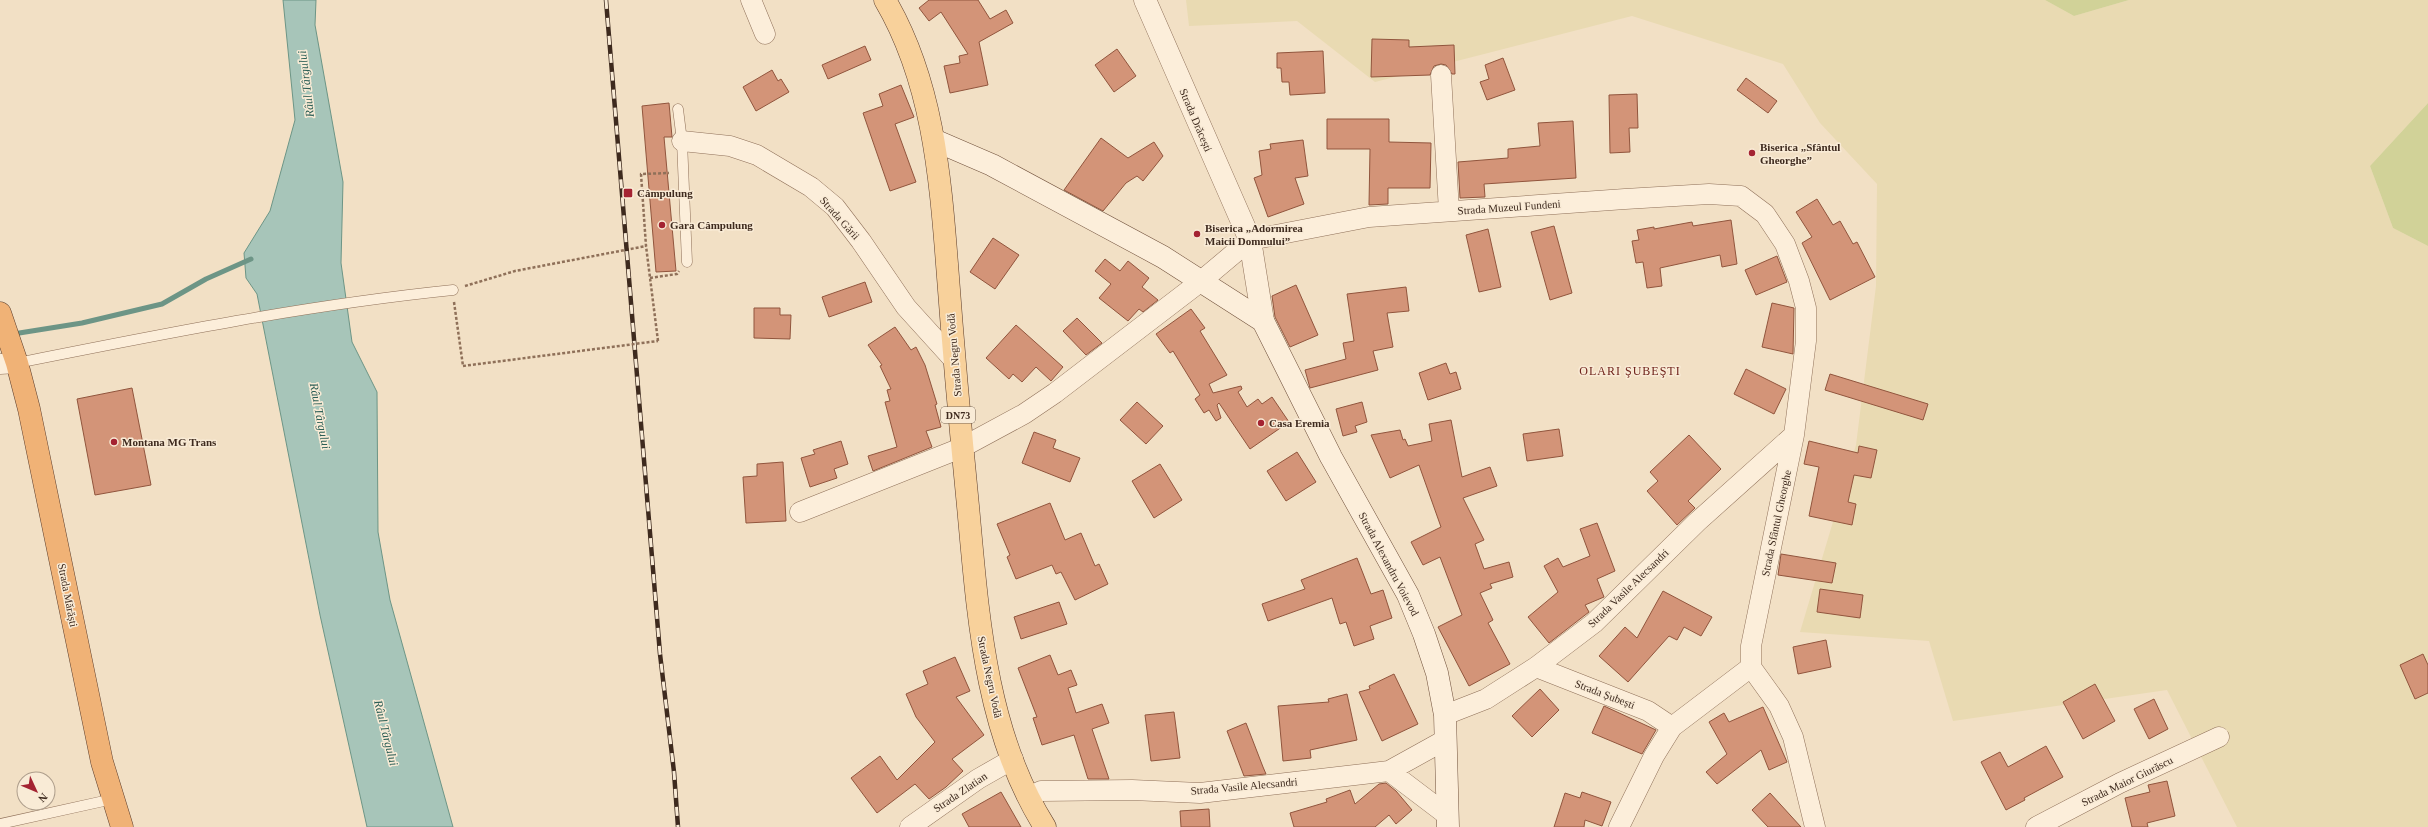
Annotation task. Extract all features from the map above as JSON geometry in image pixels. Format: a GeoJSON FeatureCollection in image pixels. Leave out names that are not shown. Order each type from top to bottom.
{"type":"FeatureCollection","features":[{"type":"Feature","properties":{"kind":"highway","name":"Strada Mărăști"},"geometry":{"type":"LineString","coordinates":[[1,316],[10,358],[29,409],[102,762],[122,827]]}},
{"type":"Feature","properties":{"kind":"main road","name":"Strada Negru Vodă"},"geometry":{"type":"LineString","coordinates":[[885,0],[907,47],[928,110],[934,140],[941,188],[961,448],[981,635],[995,709],[1028,797],[1045,827]]}},
{"type":"Feature","properties":{"kind":"main road","name":"Strada Drăcești"},"geometry":{"type":"LineString","coordinates":[[1145,0],[1250,240],[1263,320]]}},
{"type":"Feature","properties":{"kind":"main road"},"geometry":{"type":"LineString","coordinates":[[934,140],[999,169],[1163,257],[1200,282],[1263,320]]}},
{"type":"Feature","properties":{"kind":"main road","name":"Strada Alexandru Voievod"},"geometry":{"type":"LineString","coordinates":[[1263,320],[1331,457],[1408,595],[1438,673],[1445,715],[1448,821]]}},
{"type":"Feature","properties":{"kind":"street"},"geometry":{"type":"LineString","coordinates":[[752,0],[765,34]]}},
{"type":"Feature","properties":{"kind":"street"},"geometry":{"type":"LineString","coordinates":[[1441,76],[1449,212]]}},
{"type":"Feature","properties":{"kind":"street","name":"Strada Gării"},"geometry":{"type":"LineString","coordinates":[[682,141],[730,146],[757,155],[811,187],[834,207],[861,241],[906,307],[954,360]]}},
{"type":"Feature","properties":{"kind":"street","name":"Strada Muzeul Fundeni"},"geometry":{"type":"LineString","coordinates":[[1250,240],[1369,217],[1709,194],[1741,196],[1765,214]]}},
{"type":"Feature","properties":{"kind":"street","name":"Strada Sfântul Gheorghe"},"geometry":{"type":"LineString","coordinates":[[1751,667],[1751,646],[1794,435],[1806,341],[1806,308],[1800,281],[1785,244],[1765,214]]}},
{"type":"Feature","properties":{"kind":"street"},"geometry":{"type":"LineString","coordinates":[[800,512],[961,448],[1024,414],[1055,393],[1200,282],[1250,240]]}},
{"type":"Feature","properties":{"kind":"street","name":"Strada Vasile Alecsandri"},"geometry":{"type":"LineString","coordinates":[[1445,715],[1486,698],[1536,667],[1594,623],[1692,527],[1794,435]]}},
{"type":"Feature","properties":{"kind":"street","name":"Strada Șubești"},"geometry":{"type":"LineString","coordinates":[[1536,667],[1648,711],[1672,727]]}},
{"type":"Feature","properties":{"kind":"street"},"geometry":{"type":"LineString","coordinates":[[1619,827],[1654,756],[1672,727],[1751,667],[1779,706],[1792,737],[1815,827]]}},
{"type":"Feature","properties":{"kind":"street","name":"Strada Maior Giurăscu"},"geometry":{"type":"LineString","coordinates":[[2036,827],[2120,782],[2219,737]]}},
{"type":"Feature","properties":{"kind":"street","name":"Strada Vasile Alecsandri"},"geometry":{"type":"LineString","coordinates":[[1028,797],[1041,792],[1132,790],[1200,793],[1389,771],[1445,740]]}},
{"type":"Feature","properties":{"kind":"street","name":"Strada Zlatian"},"geometry":{"type":"LineString","coordinates":[[910,827],[978,779],[1013,759]]}},
{"type":"Feature","properties":{"kind":"street"},"geometry":{"type":"LineString","coordinates":[[1389,771],[1448,821]]}},
{"type":"Feature","properties":{"kind":"lane"},"geometry":{"type":"LineString","coordinates":[[678,109],[682,141],[682,173],[687,262]]}},
{"type":"Feature","properties":{"kind":"lane"},"geometry":{"type":"LineString","coordinates":[[10,358],[240,319],[395,296],[453,290]]}},
{"type":"Feature","properties":{"kind":"lane"},"geometry":{"type":"LineString","coordinates":[[0,824],[113,799]]}},
{"type":"Feature","properties":{"kind":"path"},"geometry":{"type":"LineString","coordinates":[[455,307],[463,366],[658,341],[646,246],[641,174],[682,173]]}},
{"type":"Feature","properties":{"kind":"path"},"geometry":{"type":"LineString","coordinates":[[453,290],[515,271],[646,246]]}},
{"type":"Feature","properties":{"kind":"path"},"geometry":{"type":"LineString","coordinates":[[650,278],[677,274],[687,262]]}},
{"type":"Feature","properties":{"kind":"shaded area"},"geometry":{"type":"Polygon","coordinates":[[[1186,0],[2045,0],[2074,16],[2129,0],[2428,0],[2428,103],[2370,166],[2393,228],[2428,246],[2428,827],[2237,827],[2167,690],[1953,721],[1929,641],[1800,632],[1856,445],[1876,286],[1877,184],[1820,123],[1783,64],[1632,16],[1375,82],[1297,21],[1189,26],[1186,0]]]}},
{"type":"Feature","properties":{"kind":"green space"},"geometry":{"type":"Polygon","coordinates":[[[2045,0],[2129,0],[2074,16],[2045,0]]]}},
{"type":"Feature","properties":{"kind":"green space"},"geometry":{"type":"Polygon","coordinates":[[[2428,103],[2428,246],[2393,228],[2370,166],[2428,103]]]}},
{"type":"Feature","properties":{"kind":"water","name":"Râul Târgului"},"geometry":{"type":"Polygon","coordinates":[[[283,0],[316,0],[315,25],[343,182],[341,263],[352,342],[377,392],[378,532],[390,600],[453,827],[367,827],[320,615],[257,294],[246,278],[244,253],[270,211],[295,120],[283,0]]]}},
{"type":"Feature","properties":{"kind":"building"},"geometry":{"type":"Polygon","coordinates":[[[929,0],[978,0],[990,19],[1006,10],[1013,23],[979,42],[988,85],[950,93],[944,66],[960,63],[959,56],[968,54],[941,12],[929,21],[919,8],[929,0]]]}},
{"type":"Feature","properties":{"kind":"building"},"geometry":{"type":"Polygon","coordinates":[[[1372,39],[1409,40],[1409,47],[1454,45],[1455,74],[1452,74],[1446,65],[1441,64],[1434,66],[1430,75],[1371,77],[1372,39]]]}},
{"type":"Feature","properties":{"kind":"building"},"geometry":{"type":"Polygon","coordinates":[[[865,46],[871,60],[828,79],[822,65],[865,46]]]}},
{"type":"Feature","properties":{"kind":"building"},"geometry":{"type":"Polygon","coordinates":[[[1117,49],[1136,76],[1114,92],[1095,65],[1117,49]]]}},
{"type":"Feature","properties":{"kind":"building"},"geometry":{"type":"Polygon","coordinates":[[[1323,51],[1325,93],[1290,95],[1289,82],[1282,82],[1281,68],[1277,68],[1277,53],[1323,51]]]}},
{"type":"Feature","properties":{"kind":"building"},"geometry":{"type":"Polygon","coordinates":[[[1503,58],[1515,90],[1487,100],[1480,82],[1489,79],[1485,65],[1503,58]]]}},
{"type":"Feature","properties":{"kind":"building"},"geometry":{"type":"Polygon","coordinates":[[[772,70],[778,81],[781,79],[789,92],[756,111],[743,87],[772,70]]]}},
{"type":"Feature","properties":{"kind":"building"},"geometry":{"type":"Polygon","coordinates":[[[1746,78],[1777,101],[1768,113],[1737,90],[1746,78]]]}},
{"type":"Feature","properties":{"kind":"building"},"geometry":{"type":"Polygon","coordinates":[[[901,85],[914,117],[895,124],[916,182],[890,191],[863,113],[883,106],[879,94],[901,85]]]}},
{"type":"Feature","properties":{"kind":"building"},"geometry":{"type":"Polygon","coordinates":[[[1637,94],[1638,128],[1629,128],[1630,152],[1610,153],[1609,95],[1637,94]]]}},
{"type":"Feature","properties":{"kind":"building","name":"Gara Câmpulung"},"geometry":{"type":"Polygon","coordinates":[[[669,103],[672,137],[664,137],[676,271],[656,272],[642,106],[669,103]]]}},
{"type":"Feature","properties":{"kind":"building"},"geometry":{"type":"Polygon","coordinates":[[[1327,119],[1389,119],[1389,142],[1431,143],[1430,188],[1388,188],[1388,204],[1369,205],[1370,149],[1327,149],[1327,119]]]}},
{"type":"Feature","properties":{"kind":"building"},"geometry":{"type":"Polygon","coordinates":[[[1573,121],[1576,178],[1484,184],[1485,197],[1460,198],[1458,162],[1508,158],[1508,149],[1540,146],[1538,123],[1573,121]]]}},
{"type":"Feature","properties":{"kind":"building"},"geometry":{"type":"Polygon","coordinates":[[[1101,138],[1128,158],[1154,142],[1163,156],[1143,181],[1137,176],[1126,183],[1103,211],[1064,190],[1101,138]]]}},
{"type":"Feature","properties":{"kind":"building"},"geometry":{"type":"Polygon","coordinates":[[[1303,140],[1308,176],[1295,178],[1304,204],[1268,217],[1254,178],[1262,175],[1259,151],[1271,149],[1270,144],[1303,140]]]}},
{"type":"Feature","properties":{"kind":"building"},"geometry":{"type":"Polygon","coordinates":[[[1817,199],[1833,225],[1840,221],[1853,244],[1857,242],[1875,277],[1830,300],[1802,243],[1812,237],[1796,212],[1817,199]]]}},
{"type":"Feature","properties":{"kind":"building"},"geometry":{"type":"Polygon","coordinates":[[[1731,220],[1737,264],[1722,267],[1720,255],[1660,268],[1662,286],[1647,288],[1643,262],[1636,263],[1632,241],[1639,240],[1637,230],[1654,227],[1654,229],[1692,222],[1693,226],[1731,220]]]}},
{"type":"Feature","properties":{"kind":"building"},"geometry":{"type":"Polygon","coordinates":[[[1554,226],[1572,293],[1550,300],[1531,232],[1554,226]]]}},
{"type":"Feature","properties":{"kind":"building"},"geometry":{"type":"Polygon","coordinates":[[[1488,229],[1501,287],[1479,292],[1466,235],[1488,229]]]}},
{"type":"Feature","properties":{"kind":"building"},"geometry":{"type":"Polygon","coordinates":[[[993,238],[1019,255],[995,289],[970,272],[993,238]]]}},
{"type":"Feature","properties":{"kind":"building"},"geometry":{"type":"Polygon","coordinates":[[[1777,256],[1787,282],[1756,295],[1745,270],[1777,256]]]}},
{"type":"Feature","properties":{"kind":"building"},"geometry":{"type":"Polygon","coordinates":[[[1105,259],[1120,271],[1128,261],[1149,278],[1142,287],[1158,300],[1143,312],[1139,309],[1128,321],[1099,298],[1111,284],[1095,271],[1105,259]]]}},
{"type":"Feature","properties":{"kind":"building"},"geometry":{"type":"Polygon","coordinates":[[[865,282],[872,302],[829,317],[822,297],[865,282]]]}},
{"type":"Feature","properties":{"kind":"building"},"geometry":{"type":"Polygon","coordinates":[[[1296,285],[1318,335],[1290,347],[1275,317],[1272,296],[1296,285]]]}},
{"type":"Feature","properties":{"kind":"building"},"geometry":{"type":"Polygon","coordinates":[[[1406,287],[1409,311],[1387,313],[1393,347],[1373,351],[1378,370],[1310,388],[1305,370],[1346,359],[1343,343],[1354,341],[1347,294],[1406,287]]]}},
{"type":"Feature","properties":{"kind":"building"},"geometry":{"type":"Polygon","coordinates":[[[1772,303],[1794,308],[1793,354],[1762,347],[1772,303]]]}},
{"type":"Feature","properties":{"kind":"building"},"geometry":{"type":"Polygon","coordinates":[[[754,308],[780,308],[780,315],[791,315],[790,339],[754,338],[754,308]]]}},
{"type":"Feature","properties":{"kind":"building"},"geometry":{"type":"Polygon","coordinates":[[[1191,309],[1205,328],[1200,331],[1227,375],[1209,384],[1213,393],[1241,386],[1242,389],[1238,392],[1247,407],[1258,399],[1262,404],[1272,397],[1289,422],[1250,449],[1219,403],[1217,405],[1221,418],[1216,421],[1209,410],[1204,413],[1195,399],[1200,395],[1173,351],[1170,353],[1156,334],[1191,309]]]}},
{"type":"Feature","properties":{"kind":"building"},"geometry":{"type":"Polygon","coordinates":[[[1077,318],[1102,343],[1086,355],[1063,331],[1077,318]]]}},
{"type":"Feature","properties":{"kind":"building"},"geometry":{"type":"Polygon","coordinates":[[[1016,325],[1063,367],[1051,381],[1036,367],[1022,382],[1013,374],[1009,379],[986,358],[1016,325]]]}},
{"type":"Feature","properties":{"kind":"building"},"geometry":{"type":"Polygon","coordinates":[[[895,327],[911,350],[916,347],[925,365],[937,404],[935,405],[941,427],[926,431],[932,447],[873,471],[868,456],[897,447],[885,402],[890,401],[887,390],[891,389],[880,366],[882,365],[868,345],[895,327]]]}},
{"type":"Feature","properties":{"kind":"building"},"geometry":{"type":"Polygon","coordinates":[[[1446,363],[1450,374],[1456,372],[1461,389],[1428,400],[1419,373],[1446,363]]]}},
{"type":"Feature","properties":{"kind":"building"},"geometry":{"type":"Polygon","coordinates":[[[1746,369],[1786,389],[1774,414],[1734,394],[1746,369]]]}},
{"type":"Feature","properties":{"kind":"building"},"geometry":{"type":"Polygon","coordinates":[[[1830,374],[1928,404],[1923,420],[1825,390],[1830,374]]]}},
{"type":"Feature","properties":{"kind":"building","name":"Montana MG Trans"},"geometry":{"type":"Polygon","coordinates":[[[132,388],[151,485],[95,495],[77,399],[132,388]]]}},
{"type":"Feature","properties":{"kind":"building"},"geometry":{"type":"Polygon","coordinates":[[[1137,402],[1163,426],[1146,444],[1120,420],[1137,402]]]}},
{"type":"Feature","properties":{"kind":"building"},"geometry":{"type":"Polygon","coordinates":[[[1362,402],[1367,422],[1355,426],[1357,432],[1343,436],[1336,409],[1362,402]]]}},
{"type":"Feature","properties":{"kind":"building"},"geometry":{"type":"Polygon","coordinates":[[[1451,420],[1462,477],[1490,467],[1497,486],[1463,498],[1484,540],[1475,544],[1484,569],[1509,562],[1513,577],[1490,584],[1492,588],[1480,593],[1493,620],[1488,623],[1510,664],[1469,686],[1438,627],[1462,615],[1440,557],[1423,565],[1411,542],[1441,527],[1419,465],[1390,478],[1371,435],[1400,430],[1403,440],[1405,439],[1408,446],[1432,441],[1429,424],[1451,420]]]}},
{"type":"Feature","properties":{"kind":"building"},"geometry":{"type":"Polygon","coordinates":[[[1559,429],[1563,456],[1527,461],[1523,434],[1559,429]]]}},
{"type":"Feature","properties":{"kind":"building"},"geometry":{"type":"Polygon","coordinates":[[[1034,432],[1056,440],[1053,448],[1080,458],[1070,482],[1022,463],[1034,432]]]}},
{"type":"Feature","properties":{"kind":"building"},"geometry":{"type":"Polygon","coordinates":[[[1689,435],[1721,469],[1688,501],[1695,508],[1677,525],[1647,491],[1658,481],[1650,472],[1689,435]]]}},
{"type":"Feature","properties":{"kind":"building"},"geometry":{"type":"Polygon","coordinates":[[[841,441],[848,464],[834,469],[837,478],[810,487],[801,458],[815,454],[813,450],[841,441]]]}},
{"type":"Feature","properties":{"kind":"building"},"geometry":{"type":"Polygon","coordinates":[[[1809,441],[1858,453],[1859,446],[1877,450],[1871,478],[1854,475],[1848,502],[1856,504],[1852,525],[1809,516],[1819,467],[1804,464],[1809,441]]]}},
{"type":"Feature","properties":{"kind":"building"},"geometry":{"type":"Polygon","coordinates":[[[1297,452],[1316,482],[1286,501],[1267,471],[1297,452]]]}},
{"type":"Feature","properties":{"kind":"building"},"geometry":{"type":"Polygon","coordinates":[[[783,462],[786,521],[746,523],[743,477],[757,476],[757,464],[783,462]]]}},
{"type":"Feature","properties":{"kind":"building"},"geometry":{"type":"Polygon","coordinates":[[[1160,464],[1182,500],[1154,518],[1132,481],[1160,464]]]}},
{"type":"Feature","properties":{"kind":"building"},"geometry":{"type":"Polygon","coordinates":[[[1050,503],[1065,540],[1081,533],[1095,566],[1099,564],[1108,584],[1075,600],[1061,572],[1056,574],[1052,565],[1016,579],[1007,557],[1010,555],[997,524],[1050,503]]]}},
{"type":"Feature","properties":{"kind":"building"},"geometry":{"type":"Polygon","coordinates":[[[1597,523],[1615,571],[1597,579],[1604,597],[1585,605],[1589,612],[1549,643],[1528,617],[1558,592],[1544,566],[1558,558],[1563,567],[1590,556],[1580,529],[1597,523]]]}},
{"type":"Feature","properties":{"kind":"building"},"geometry":{"type":"Polygon","coordinates":[[[1781,554],[1836,563],[1832,583],[1778,575],[1781,554]]]}},
{"type":"Feature","properties":{"kind":"building"},"geometry":{"type":"Polygon","coordinates":[[[1357,558],[1371,594],[1383,590],[1392,618],[1370,626],[1374,639],[1354,646],[1346,622],[1340,624],[1332,598],[1268,621],[1262,604],[1305,589],[1301,580],[1357,558]]]}},
{"type":"Feature","properties":{"kind":"building"},"geometry":{"type":"Polygon","coordinates":[[[1820,589],[1863,595],[1860,618],[1817,612],[1820,589]]]}},
{"type":"Feature","properties":{"kind":"building"},"geometry":{"type":"Polygon","coordinates":[[[1663,591],[1712,617],[1701,636],[1684,627],[1677,640],[1669,636],[1628,682],[1599,656],[1625,627],[1637,638],[1663,591]]]}},
{"type":"Feature","properties":{"kind":"building"},"geometry":{"type":"Polygon","coordinates":[[[1059,602],[1067,624],[1021,639],[1014,617],[1059,602]]]}},
{"type":"Feature","properties":{"kind":"building"},"geometry":{"type":"Polygon","coordinates":[[[1826,640],[1831,667],[1798,674],[1793,647],[1826,640]]]}},
{"type":"Feature","properties":{"kind":"building"},"geometry":{"type":"Polygon","coordinates":[[[2423,654],[2428,665],[2428,693],[2415,699],[2400,665],[2423,654]]]}},
{"type":"Feature","properties":{"kind":"building"},"geometry":{"type":"Polygon","coordinates":[[[1050,655],[1058,675],[1071,670],[1077,685],[1068,688],[1076,713],[1102,704],[1109,723],[1092,729],[1109,779],[1088,779],[1074,735],[1042,745],[1033,718],[1037,717],[1018,668],[1050,655]]]}},
{"type":"Feature","properties":{"kind":"building"},"geometry":{"type":"Polygon","coordinates":[[[955,657],[970,691],[956,697],[984,735],[952,759],[963,771],[946,787],[929,799],[915,784],[877,813],[851,778],[880,756],[897,780],[935,742],[916,717],[906,694],[928,684],[923,671],[955,657]]]}},
{"type":"Feature","properties":{"kind":"building"},"geometry":{"type":"Polygon","coordinates":[[[1394,674],[1418,724],[1382,741],[1359,692],[1370,689],[1369,686],[1394,674]]]}},
{"type":"Feature","properties":{"kind":"building"},"geometry":{"type":"Polygon","coordinates":[[[2095,684],[2115,721],[2083,739],[2063,702],[2095,684]]]}},
{"type":"Feature","properties":{"kind":"building"},"geometry":{"type":"Polygon","coordinates":[[[1540,689],[1559,710],[1532,737],[1512,716],[1540,689]]]}},
{"type":"Feature","properties":{"kind":"building"},"geometry":{"type":"Polygon","coordinates":[[[1347,694],[1357,740],[1310,750],[1311,758],[1283,761],[1278,706],[1329,702],[1328,699],[1347,694]]]}},
{"type":"Feature","properties":{"kind":"building"},"geometry":{"type":"Polygon","coordinates":[[[2154,699],[2168,729],[2149,739],[2134,709],[2154,699]]]}},
{"type":"Feature","properties":{"kind":"building"},"geometry":{"type":"Polygon","coordinates":[[[1604,706],[1656,730],[1642,754],[1592,733],[1604,706]]]}},
{"type":"Feature","properties":{"kind":"building"},"geometry":{"type":"Polygon","coordinates":[[[1763,707],[1787,762],[1769,770],[1761,750],[1717,784],[1706,772],[1727,754],[1709,722],[1724,713],[1729,722],[1763,707]]]}},
{"type":"Feature","properties":{"kind":"building"},"geometry":{"type":"Polygon","coordinates":[[[1174,712],[1180,758],[1151,761],[1145,715],[1174,712]]]}},
{"type":"Feature","properties":{"kind":"building"},"geometry":{"type":"Polygon","coordinates":[[[1246,723],[1266,774],[1244,776],[1227,731],[1246,723]]]}},
{"type":"Feature","properties":{"kind":"building"},"geometry":{"type":"Polygon","coordinates":[[[2046,746],[2063,777],[2024,798],[2025,800],[2006,810],[1981,762],[2000,752],[2008,767],[2046,746]]]}},
{"type":"Feature","properties":{"kind":"building"},"geometry":{"type":"Polygon","coordinates":[[[2167,781],[2175,816],[2147,823],[2148,827],[2132,827],[2125,798],[2150,792],[2148,785],[2167,781]]]}},
{"type":"Feature","properties":{"kind":"building"},"geometry":{"type":"Polygon","coordinates":[[[1386,783],[1396,791],[1412,810],[1396,824],[1389,815],[1375,827],[1294,827],[1290,813],[1327,802],[1326,799],[1350,790],[1355,804],[1379,784],[1386,783]]]}},
{"type":"Feature","properties":{"kind":"building"},"geometry":{"type":"Polygon","coordinates":[[[1001,792],[1021,827],[969,827],[962,814],[1001,792]]]}},
{"type":"Feature","properties":{"kind":"building"},"geometry":{"type":"Polygon","coordinates":[[[1582,792],[1611,802],[1602,826],[1585,820],[1584,827],[1554,827],[1565,793],[1580,798],[1582,792]]]}},
{"type":"Feature","properties":{"kind":"building"},"geometry":{"type":"Polygon","coordinates":[[[1770,793],[1801,827],[1768,827],[1752,810],[1770,793]]]}},
{"type":"Feature","properties":{"kind":"building"},"geometry":{"type":"Polygon","coordinates":[[[1209,809],[1210,827],[1181,827],[1180,811],[1209,809]]]}},
{"type":"Feature","properties":{"kind":"waterway"},"geometry":{"type":"LineString","coordinates":[[13,334],[82,323],[162,304],[206,279],[251,259]]}},
{"type":"Feature","properties":{"kind":"railway"},"geometry":{"type":"LineString","coordinates":[[606,0],[660,654],[674,772],[678,827]]}},
{"type":"Feature","properties":{"kind":"place","name":"Biserica „Sfântul Gheorghe”"},"geometry":{"type":"Point","coordinates":[1752,153]}},
{"type":"Feature","properties":{"kind":"place","name":"Câmpulung"},"geometry":{"type":"Point","coordinates":[628,193]}},
{"type":"Feature","properties":{"kind":"place","name":"Gara Câmpulung"},"geometry":{"type":"Point","coordinates":[662,225]}},
{"type":"Feature","properties":{"kind":"place","name":"Biserica „Adormirea Maicii Domnului”"},"geometry":{"type":"Point","coordinates":[1197,234]}},
{"type":"Feature","properties":{"kind":"place","name":"Casa Eremia"},"geometry":{"type":"Point","coordinates":[1261,423]}},
{"type":"Feature","properties":{"kind":"place","name":"Montana MG Trans"},"geometry":{"type":"Point","coordinates":[114,442]}},
{"type":"Feature","properties":{"kind":"district","name":"OLARI ŞUBEŞTI"},"geometry":{"type":"Point","coordinates":[1630,371]}}]}
